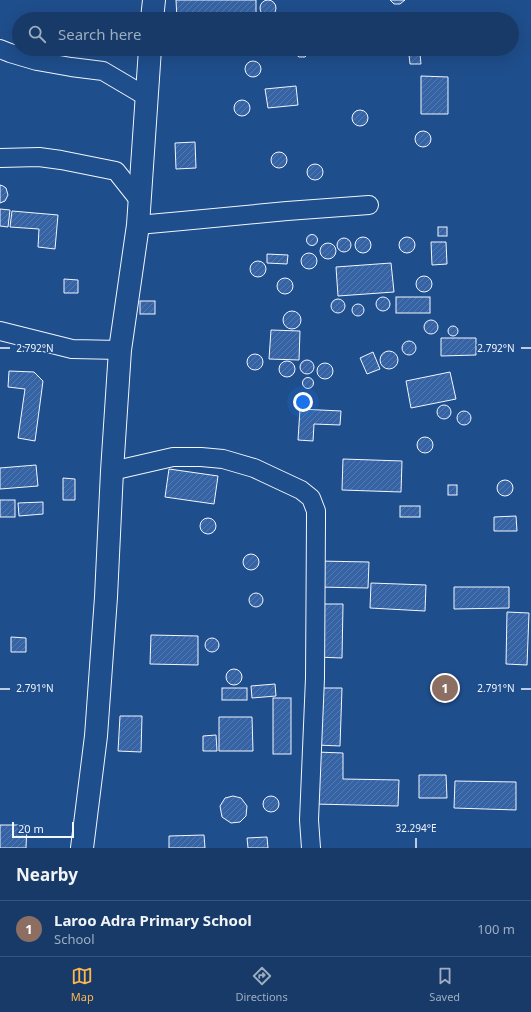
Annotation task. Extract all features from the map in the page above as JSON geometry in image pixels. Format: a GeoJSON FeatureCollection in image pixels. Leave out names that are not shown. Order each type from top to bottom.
{"type":"FeatureCollection","features":[{"type":"Feature","properties":{"kind":"street"},"geometry":{"type":"LineString","coordinates":[[153,12],[154,0]]}},
{"type":"Feature","properties":{"kind":"street"},"geometry":{"type":"LineString","coordinates":[[0,49],[12,54]]}},
{"type":"Feature","properties":{"kind":"street"},"geometry":{"type":"LineString","coordinates":[[20,56],[37,61],[70,67],[103,71],[147,97]]}},
{"type":"Feature","properties":{"kind":"street"},"geometry":{"type":"LineString","coordinates":[[82,848],[96,736],[106,597],[120,350],[138,225],[150,56]]}},
{"type":"Feature","properties":{"kind":"street"},"geometry":{"type":"LineString","coordinates":[[0,158],[39,157],[116,171],[139,200]]}},
{"type":"Feature","properties":{"kind":"street"},"geometry":{"type":"LineString","coordinates":[[138,225],[287,210],[369,205]]}},
{"type":"Feature","properties":{"kind":"street"},"geometry":{"type":"LineString","coordinates":[[0,331],[72,349],[120,350]]}},
{"type":"Feature","properties":{"kind":"street"},"geometry":{"type":"LineString","coordinates":[[112,471],[173,457],[223,459],[254,468],[301,490],[311,498],[316,511],[315,678],[309,820],[311,848]]}},
{"type":"Feature","properties":{"kind":"building"},"geometry":{"type":"Polygon","coordinates":[[[176,0],[256,0],[256,12],[177,12],[176,0]]]}},
{"type":"Feature","properties":{"kind":"building"},"geometry":{"type":"Polygon","coordinates":[[[265,0],[271,0],[276,5],[275,12],[260,11],[260,5],[265,0]]]}},
{"type":"Feature","properties":{"kind":"building"},"geometry":{"type":"Polygon","coordinates":[[[390,0],[405,0],[400,4],[394,4],[390,0]]]}},
{"type":"Feature","properties":{"kind":"building"},"geometry":{"type":"Polygon","coordinates":[[[409,56],[420,56],[421,64],[410,64],[409,56]]]}},
{"type":"Feature","properties":{"kind":"building"},"geometry":{"type":"Polygon","coordinates":[[[250,61],[256,61],[261,66],[259,75],[256,77],[250,77],[245,72],[245,66],[250,61]]]}},
{"type":"Feature","properties":{"kind":"building"},"geometry":{"type":"Polygon","coordinates":[[[421,76],[448,77],[448,114],[421,114],[421,76]]]}},
{"type":"Feature","properties":{"kind":"building"},"geometry":{"type":"Polygon","coordinates":[[[296,86],[298,105],[268,108],[265,89],[296,86]]]}},
{"type":"Feature","properties":{"kind":"building"},"geometry":{"type":"Polygon","coordinates":[[[239,100],[245,100],[250,105],[248,114],[245,116],[239,116],[234,111],[234,105],[239,100]]]}},
{"type":"Feature","properties":{"kind":"building"},"geometry":{"type":"Polygon","coordinates":[[[357,110],[363,110],[368,115],[366,124],[363,126],[357,126],[352,121],[352,115],[357,110]]]}},
{"type":"Feature","properties":{"kind":"building"},"geometry":{"type":"Polygon","coordinates":[[[420,131],[426,131],[431,136],[429,145],[426,147],[420,147],[415,142],[415,136],[420,131]]]}},
{"type":"Feature","properties":{"kind":"building"},"geometry":{"type":"Polygon","coordinates":[[[195,142],[196,168],[176,169],[175,143],[195,142]]]}},
{"type":"Feature","properties":{"kind":"building"},"geometry":{"type":"Polygon","coordinates":[[[276,152],[282,152],[287,157],[285,166],[282,168],[276,168],[271,163],[271,157],[276,152]]]}},
{"type":"Feature","properties":{"kind":"building"},"geometry":{"type":"Polygon","coordinates":[[[312,164],[318,164],[323,169],[321,178],[318,180],[312,180],[307,175],[307,169],[312,164]]]}},
{"type":"Feature","properties":{"kind":"building"},"geometry":{"type":"Polygon","coordinates":[[[0,185],[6,188],[8,195],[5,201],[0,203],[0,185]]]}},
{"type":"Feature","properties":{"kind":"building"},"geometry":{"type":"Polygon","coordinates":[[[0,209],[10,210],[8,227],[0,226],[0,209]]]}},
{"type":"Feature","properties":{"kind":"building"},"geometry":{"type":"Polygon","coordinates":[[[12,211],[58,215],[55,249],[38,247],[39,229],[10,227],[12,211]]]}},
{"type":"Feature","properties":{"kind":"building"},"geometry":{"type":"Polygon","coordinates":[[[438,227],[447,227],[447,236],[438,236],[438,227]]]}},
{"type":"Feature","properties":{"kind":"building"},"geometry":{"type":"Polygon","coordinates":[[[312,234],[316,236],[318,240],[316,244],[312,246],[308,244],[306,240],[308,236],[312,234]]]}},
{"type":"Feature","properties":{"kind":"building"},"geometry":{"type":"Polygon","coordinates":[[[360,237],[366,237],[371,242],[369,251],[366,253],[360,253],[355,248],[355,242],[360,237]]]}},
{"type":"Feature","properties":{"kind":"building"},"geometry":{"type":"Polygon","coordinates":[[[404,237],[410,237],[415,242],[413,251],[410,253],[404,253],[399,248],[399,242],[404,237]]]}},
{"type":"Feature","properties":{"kind":"building"},"geometry":{"type":"Polygon","coordinates":[[[341,238],[347,238],[351,242],[351,248],[347,252],[341,252],[337,248],[337,242],[341,238]]]}},
{"type":"Feature","properties":{"kind":"building"},"geometry":{"type":"Polygon","coordinates":[[[431,242],[446,242],[447,264],[432,265],[431,242]]]}},
{"type":"Feature","properties":{"kind":"building"},"geometry":{"type":"Polygon","coordinates":[[[325,243],[331,243],[336,248],[334,257],[331,259],[325,259],[320,254],[320,248],[325,243]]]}},
{"type":"Feature","properties":{"kind":"building"},"geometry":{"type":"Polygon","coordinates":[[[306,253],[312,253],[317,258],[315,267],[312,269],[306,269],[301,264],[301,258],[306,253]]]}},
{"type":"Feature","properties":{"kind":"building"},"geometry":{"type":"Polygon","coordinates":[[[267,254],[288,255],[287,264],[267,263],[267,254]]]}},
{"type":"Feature","properties":{"kind":"building"},"geometry":{"type":"Polygon","coordinates":[[[255,261],[261,261],[266,266],[264,275],[261,277],[255,277],[250,272],[250,266],[255,261]]]}},
{"type":"Feature","properties":{"kind":"building"},"geometry":{"type":"Polygon","coordinates":[[[391,263],[394,292],[338,296],[336,267],[391,263]]]}},
{"type":"Feature","properties":{"kind":"building"},"geometry":{"type":"Polygon","coordinates":[[[424,276],[430,278],[432,284],[430,290],[424,292],[418,290],[416,284],[418,278],[424,276]]]}},
{"type":"Feature","properties":{"kind":"building"},"geometry":{"type":"Polygon","coordinates":[[[282,278],[288,278],[293,283],[291,292],[288,294],[282,294],[277,289],[277,283],[282,278]]]}},
{"type":"Feature","properties":{"kind":"building"},"geometry":{"type":"Polygon","coordinates":[[[64,279],[78,280],[78,293],[64,293],[64,279]]]}},
{"type":"Feature","properties":{"kind":"building"},"geometry":{"type":"Polygon","coordinates":[[[383,297],[388,299],[390,304],[388,309],[383,311],[378,309],[376,304],[378,299],[383,297]]]}},
{"type":"Feature","properties":{"kind":"building"},"geometry":{"type":"Polygon","coordinates":[[[396,297],[430,297],[430,313],[396,313],[396,297]]]}},
{"type":"Feature","properties":{"kind":"building"},"geometry":{"type":"Polygon","coordinates":[[[335,299],[341,299],[345,303],[345,309],[341,313],[335,313],[331,309],[331,303],[335,299]]]}},
{"type":"Feature","properties":{"kind":"building"},"geometry":{"type":"Polygon","coordinates":[[[140,301],[155,301],[155,314],[140,314],[140,301]]]}},
{"type":"Feature","properties":{"kind":"building"},"geometry":{"type":"Polygon","coordinates":[[[356,304],[360,304],[364,310],[360,316],[356,316],[352,312],[352,308],[356,304]]]}},
{"type":"Feature","properties":{"kind":"building"},"geometry":{"type":"Polygon","coordinates":[[[292,311],[298,314],[301,320],[298,326],[292,329],[286,326],[283,320],[286,314],[292,311]]]}},
{"type":"Feature","properties":{"kind":"building"},"geometry":{"type":"Polygon","coordinates":[[[431,320],[436,322],[438,327],[436,332],[431,334],[426,332],[424,327],[426,322],[431,320]]]}},
{"type":"Feature","properties":{"kind":"building"},"geometry":{"type":"Polygon","coordinates":[[[451,326],[455,326],[457,327],[457,335],[451,336],[448,333],[448,329],[451,326]]]}},
{"type":"Feature","properties":{"kind":"building"},"geometry":{"type":"Polygon","coordinates":[[[271,330],[300,331],[299,360],[269,359],[271,330]]]}},
{"type":"Feature","properties":{"kind":"building"},"geometry":{"type":"Polygon","coordinates":[[[441,338],[476,338],[476,355],[441,356],[441,338]]]}},
{"type":"Feature","properties":{"kind":"building"},"geometry":{"type":"Polygon","coordinates":[[[406,341],[412,341],[416,345],[416,351],[412,355],[406,355],[402,351],[402,345],[406,341]]]}},
{"type":"Feature","properties":{"kind":"building"},"geometry":{"type":"Polygon","coordinates":[[[389,351],[395,354],[398,360],[395,366],[389,369],[383,366],[380,360],[383,354],[389,351]]]}},
{"type":"Feature","properties":{"kind":"building"},"geometry":{"type":"Polygon","coordinates":[[[373,352],[380,369],[367,374],[360,358],[373,352]]]}},
{"type":"Feature","properties":{"kind":"building"},"geometry":{"type":"Polygon","coordinates":[[[255,354],[261,356],[263,362],[261,368],[255,370],[249,368],[247,362],[249,356],[255,354]]]}},
{"type":"Feature","properties":{"kind":"building"},"geometry":{"type":"Polygon","coordinates":[[[304,360],[310,360],[314,364],[314,370],[310,374],[304,374],[300,370],[300,364],[304,360]]]}},
{"type":"Feature","properties":{"kind":"building"},"geometry":{"type":"Polygon","coordinates":[[[284,361],[290,361],[295,366],[293,375],[290,377],[284,377],[279,372],[279,366],[284,361]]]}},
{"type":"Feature","properties":{"kind":"building"},"geometry":{"type":"Polygon","coordinates":[[[322,363],[328,363],[333,368],[331,377],[328,379],[322,379],[317,374],[317,368],[322,363]]]}},
{"type":"Feature","properties":{"kind":"building"},"geometry":{"type":"Polygon","coordinates":[[[9,371],[34,372],[43,381],[35,441],[18,438],[25,389],[8,387],[9,371]]]}},
{"type":"Feature","properties":{"kind":"building"},"geometry":{"type":"Polygon","coordinates":[[[450,372],[456,399],[411,408],[406,381],[450,372]]]}},
{"type":"Feature","properties":{"kind":"building"},"geometry":{"type":"Polygon","coordinates":[[[306,378],[310,378],[312,379],[312,387],[306,388],[303,385],[303,381],[306,378]]]}},
{"type":"Feature","properties":{"kind":"building"},"geometry":{"type":"Polygon","coordinates":[[[444,405],[449,407],[451,412],[449,417],[444,419],[439,417],[437,412],[439,407],[444,405]]]}},
{"type":"Feature","properties":{"kind":"building"},"geometry":{"type":"Polygon","coordinates":[[[300,409],[341,411],[340,425],[314,424],[313,441],[298,440],[300,409]]]}},
{"type":"Feature","properties":{"kind":"building"},"geometry":{"type":"Polygon","coordinates":[[[461,411],[467,411],[471,415],[471,421],[467,425],[461,425],[457,421],[457,415],[461,411]]]}},
{"type":"Feature","properties":{"kind":"building"},"geometry":{"type":"Polygon","coordinates":[[[422,437],[428,437],[433,442],[431,451],[428,453],[422,453],[417,448],[417,442],[422,437]]]}},
{"type":"Feature","properties":{"kind":"building"},"geometry":{"type":"Polygon","coordinates":[[[343,459],[402,461],[401,492],[342,490],[343,459]]]}},
{"type":"Feature","properties":{"kind":"building"},"geometry":{"type":"Polygon","coordinates":[[[36,465],[38,486],[0,489],[0,468],[36,465]]]}},
{"type":"Feature","properties":{"kind":"building"},"geometry":{"type":"Polygon","coordinates":[[[169,469],[218,476],[214,504],[165,497],[169,469]]]}},
{"type":"Feature","properties":{"kind":"building"},"geometry":{"type":"Polygon","coordinates":[[[63,478],[75,479],[75,500],[63,500],[63,478]]]}},
{"type":"Feature","properties":{"kind":"building"},"geometry":{"type":"Polygon","coordinates":[[[502,480],[508,480],[513,485],[511,494],[508,496],[502,496],[497,491],[497,485],[502,480]]]}},
{"type":"Feature","properties":{"kind":"building"},"geometry":{"type":"Polygon","coordinates":[[[448,485],[457,485],[457,495],[448,495],[448,485]]]}},
{"type":"Feature","properties":{"kind":"building"},"geometry":{"type":"Polygon","coordinates":[[[0,500],[15,500],[15,517],[0,517],[0,500]]]}},
{"type":"Feature","properties":{"kind":"building"},"geometry":{"type":"Polygon","coordinates":[[[43,502],[43,514],[19,516],[18,503],[43,502]]]}},
{"type":"Feature","properties":{"kind":"building"},"geometry":{"type":"Polygon","coordinates":[[[400,506],[420,506],[420,517],[400,517],[400,506]]]}},
{"type":"Feature","properties":{"kind":"building"},"geometry":{"type":"Polygon","coordinates":[[[516,516],[517,531],[494,531],[494,517],[516,516]]]}},
{"type":"Feature","properties":{"kind":"building"},"geometry":{"type":"Polygon","coordinates":[[[205,518],[211,518],[216,523],[214,532],[211,534],[205,534],[200,529],[200,523],[205,518]]]}},
{"type":"Feature","properties":{"kind":"building"},"geometry":{"type":"Polygon","coordinates":[[[248,554],[254,554],[259,559],[257,568],[254,570],[248,570],[243,565],[243,559],[248,554]]]}},
{"type":"Feature","properties":{"kind":"building"},"geometry":{"type":"Polygon","coordinates":[[[318,561],[369,562],[368,588],[317,587],[318,561]]]}},
{"type":"Feature","properties":{"kind":"building"},"geometry":{"type":"Polygon","coordinates":[[[371,583],[426,585],[425,611],[370,608],[371,583]]]}},
{"type":"Feature","properties":{"kind":"building"},"geometry":{"type":"Polygon","coordinates":[[[454,587],[509,587],[509,608],[454,609],[454,587]]]}},
{"type":"Feature","properties":{"kind":"building"},"geometry":{"type":"Polygon","coordinates":[[[256,593],[261,595],[263,600],[261,605],[256,607],[251,605],[249,600],[251,595],[256,593]]]}},
{"type":"Feature","properties":{"kind":"building"},"geometry":{"type":"Polygon","coordinates":[[[318,604],[343,604],[342,658],[316,657],[318,604]]]}},
{"type":"Feature","properties":{"kind":"building"},"geometry":{"type":"Polygon","coordinates":[[[507,612],[529,613],[527,665],[506,664],[507,612]]]}},
{"type":"Feature","properties":{"kind":"building"},"geometry":{"type":"Polygon","coordinates":[[[151,635],[198,636],[198,665],[150,664],[151,635]]]}},
{"type":"Feature","properties":{"kind":"building"},"geometry":{"type":"Polygon","coordinates":[[[11,637],[26,638],[26,652],[11,652],[11,637]]]}},
{"type":"Feature","properties":{"kind":"building"},"geometry":{"type":"Polygon","coordinates":[[[209,638],[215,638],[219,642],[219,648],[215,652],[209,652],[205,648],[205,642],[209,638]]]}},
{"type":"Feature","properties":{"kind":"building"},"geometry":{"type":"Polygon","coordinates":[[[231,669],[237,669],[242,674],[240,683],[237,685],[231,685],[226,680],[226,674],[231,669]]]}},
{"type":"Feature","properties":{"kind":"building"},"geometry":{"type":"Polygon","coordinates":[[[275,684],[276,696],[252,698],[251,686],[275,684]]]}},
{"type":"Feature","properties":{"kind":"building"},"geometry":{"type":"Polygon","coordinates":[[[222,688],[247,688],[247,700],[222,700],[222,688]]]}},
{"type":"Feature","properties":{"kind":"building"},"geometry":{"type":"Polygon","coordinates":[[[319,688],[342,688],[340,746],[317,745],[319,688]]]}},
{"type":"Feature","properties":{"kind":"building"},"geometry":{"type":"Polygon","coordinates":[[[273,698],[291,698],[291,754],[273,754],[273,698]]]}},
{"type":"Feature","properties":{"kind":"building"},"geometry":{"type":"Polygon","coordinates":[[[120,716],[142,716],[141,752],[118,751],[120,716]]]}},
{"type":"Feature","properties":{"kind":"building"},"geometry":{"type":"Polygon","coordinates":[[[219,717],[252,717],[253,751],[219,751],[219,717]]]}},
{"type":"Feature","properties":{"kind":"building"},"geometry":{"type":"Polygon","coordinates":[[[216,735],[217,751],[203,751],[203,736],[216,735]]]}},
{"type":"Feature","properties":{"kind":"building"},"geometry":{"type":"Polygon","coordinates":[[[316,752],[343,753],[343,779],[399,780],[398,806],[314,804],[316,752]]]}},
{"type":"Feature","properties":{"kind":"building"},"geometry":{"type":"Polygon","coordinates":[[[419,775],[446,775],[447,798],[419,798],[419,775]]]}},
{"type":"Feature","properties":{"kind":"building"},"geometry":{"type":"Polygon","coordinates":[[[455,781],[516,782],[516,810],[454,808],[455,781]]]}},
{"type":"Feature","properties":{"kind":"building"},"geometry":{"type":"Polygon","coordinates":[[[233,796],[241,798],[247,806],[246,816],[240,822],[231,823],[222,817],[220,806],[225,798],[233,796]]]}},
{"type":"Feature","properties":{"kind":"building"},"geometry":{"type":"Polygon","coordinates":[[[271,796],[277,798],[279,804],[277,810],[271,812],[265,810],[263,804],[265,798],[271,796]]]}},
{"type":"Feature","properties":{"kind":"building"},"geometry":{"type":"Polygon","coordinates":[[[0,825],[27,825],[26,848],[0,848],[0,825]]]}},
{"type":"Feature","properties":{"kind":"building"},"geometry":{"type":"Polygon","coordinates":[[[204,835],[205,848],[169,848],[169,836],[204,835]]]}},
{"type":"Feature","properties":{"kind":"building"},"geometry":{"type":"Polygon","coordinates":[[[267,837],[268,848],[248,848],[247,838],[267,837]]]}},
{"type":"Feature","properties":{"kind":"place","name":"Laroo Adra Primary School"},"geometry":{"type":"Point","coordinates":[445,688]}}]}
